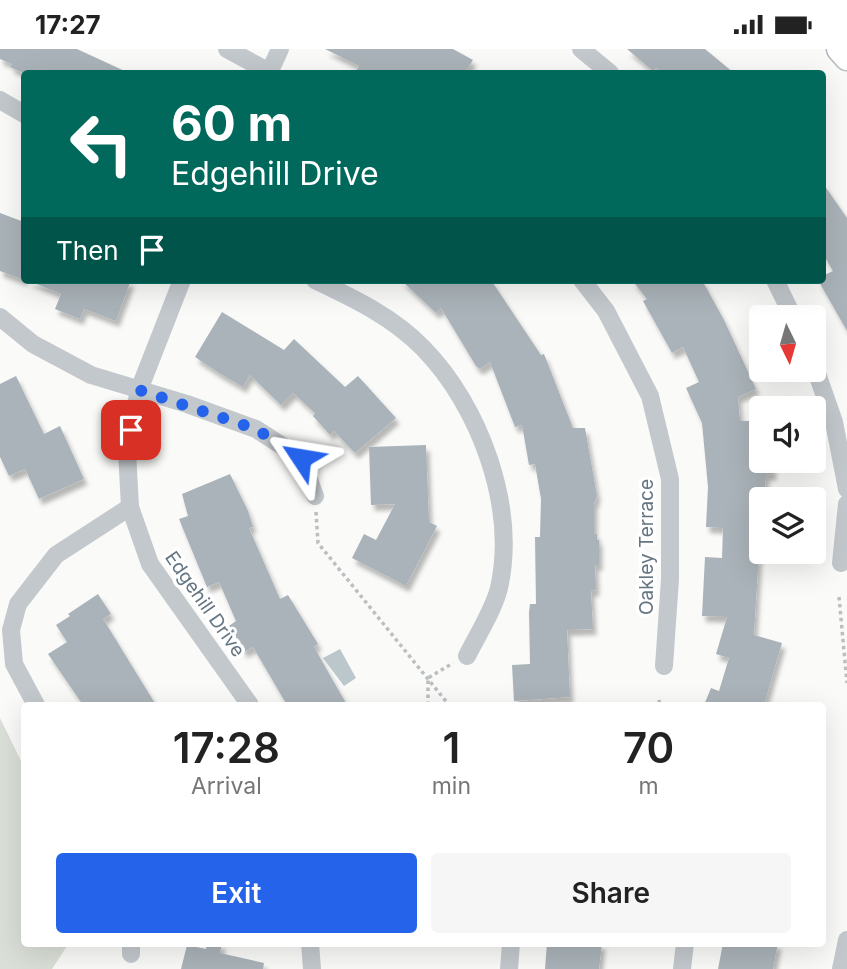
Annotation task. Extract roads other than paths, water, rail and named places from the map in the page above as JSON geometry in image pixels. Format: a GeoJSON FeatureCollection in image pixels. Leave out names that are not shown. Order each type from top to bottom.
{"type":"FeatureCollection","features":[{"type":"Feature","properties":{"kind":"street"},"geometry":{"type":"LineString","coordinates":[[227,49],[265,70]]}},
{"type":"Feature","properties":{"kind":"street"},"geometry":{"type":"LineString","coordinates":[[271,70],[280,49]]}},
{"type":"Feature","properties":{"kind":"street"},"geometry":{"type":"LineString","coordinates":[[581,49],[606,70]]}},
{"type":"Feature","properties":{"kind":"street"},"geometry":{"type":"LineString","coordinates":[[839,49],[847,58]]}},
{"type":"Feature","properties":{"kind":"street"},"geometry":{"type":"LineString","coordinates":[[0,100],[21,112]]}},
{"type":"Feature","properties":{"kind":"street","name":"Edgehill Drive"},"geometry":{"type":"LineString","coordinates":[[181,284],[139,390],[127,451],[130,507],[150,563],[248,702]]}},
{"type":"Feature","properties":{"kind":"street"},"geometry":{"type":"LineString","coordinates":[[323,284],[369,306],[422,347],[462,398],[493,467],[504,538],[499,590],[467,656]]}},
{"type":"Feature","properties":{"kind":"street","name":"Oakley Terrace"},"geometry":{"type":"LineString","coordinates":[[585,284],[606,311],[649,396],[670,479],[670,579],[664,666]]}},
{"type":"Feature","properties":{"kind":"street"},"geometry":{"type":"LineString","coordinates":[[777,284],[787,305]]}},
{"type":"Feature","properties":{"kind":"street"},"geometry":{"type":"LineString","coordinates":[[0,317],[33,344],[91,375],[256,429],[301,458],[315,496]]}},
{"type":"Feature","properties":{"kind":"street"},"geometry":{"type":"LineString","coordinates":[[820,382],[834,422],[847,489]]}},
{"type":"Feature","properties":{"kind":"street"},"geometry":{"type":"LineString","coordinates":[[841,563],[847,504]]}},
{"type":"Feature","properties":{"kind":"street"},"geometry":{"type":"LineString","coordinates":[[34,702],[14,664],[11,630],[18,604],[56,555],[130,507]]}},
{"type":"Feature","properties":{"kind":"street"},"geometry":{"type":"LineString","coordinates":[[841,969],[847,940]]}},
{"type":"Feature","properties":{"kind":"street"},"geometry":{"type":"LineString","coordinates":[[310,947],[312,969]]}},
{"type":"Feature","properties":{"kind":"street"},"geometry":{"type":"LineString","coordinates":[[509,969],[511,947]]}},
{"type":"Feature","properties":{"kind":"street"},"geometry":{"type":"LineString","coordinates":[[682,969],[685,947]]}}]}
